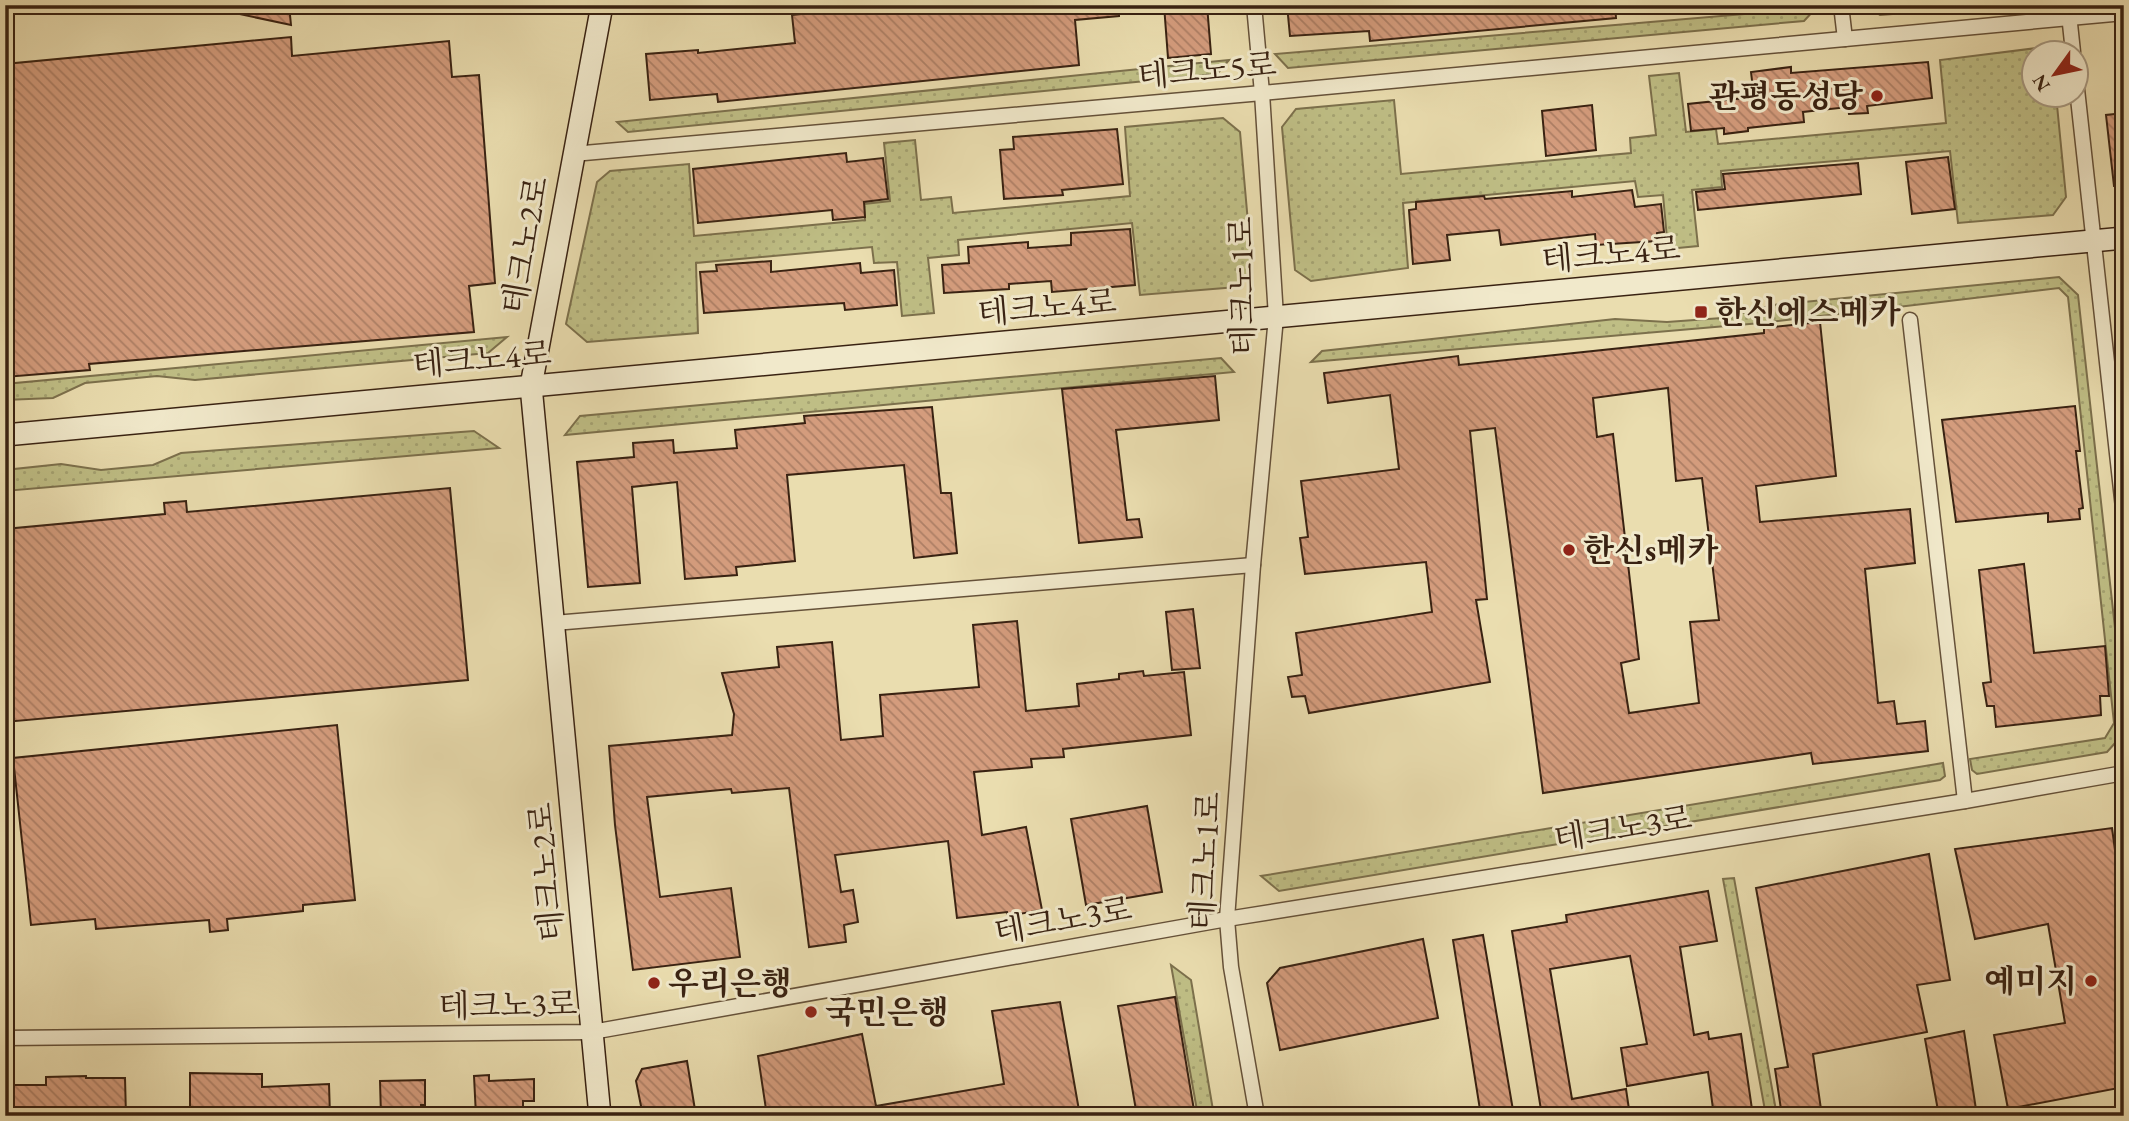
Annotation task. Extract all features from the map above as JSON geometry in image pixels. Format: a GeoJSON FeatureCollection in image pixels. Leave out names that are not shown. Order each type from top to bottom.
{"type":"FeatureCollection","features":[{"type":"Feature","properties":{"kind":"main road","name":"테크노2로"},"geometry":{"type":"LineString","coordinates":[[600,1116],[531,386],[603,5]]}},
{"type":"Feature","properties":{"kind":"main road","name":"테크노4로"},"geometry":{"type":"LineString","coordinates":[[5,435],[2124,238]]}},
{"type":"Feature","properties":{"kind":"street","name":"테크노1로"},"geometry":{"type":"LineString","coordinates":[[1254,5],[1276,317],[1253,565],[1227,919],[1231,967],[1257,1116]]}},
{"type":"Feature","properties":{"kind":"street"},"geometry":{"type":"LineString","coordinates":[[1841,5],[1844,39]]}},
{"type":"Feature","properties":{"kind":"street","name":"테크노5로"},"geometry":{"type":"LineString","coordinates":[[573,153],[1844,39],[2069,12],[2124,13]]}},
{"type":"Feature","properties":{"kind":"street"},"geometry":{"type":"LineString","coordinates":[[2069,12],[2072,38]]}},
{"type":"Feature","properties":{"kind":"street"},"geometry":{"type":"LineString","coordinates":[[2080,108],[2124,517]]}},
{"type":"Feature","properties":{"kind":"street"},"geometry":{"type":"LineString","coordinates":[[1910,320],[1965,801]]}},
{"type":"Feature","properties":{"kind":"street"},"geometry":{"type":"LineString","coordinates":[[554,623],[1253,565]]}},
{"type":"Feature","properties":{"kind":"street","name":"테크노3로"},"geometry":{"type":"LineString","coordinates":[[5,1038],[592,1032],[1227,919],[2124,773]]}},
{"type":"Feature","properties":{"kind":"shaded area"},"geometry":{"type":"Polygon","coordinates":[[[1865,5],[2011,5],[1880,15],[1865,5]]]}},
{"type":"Feature","properties":{"kind":"shaded area"},"geometry":{"type":"Polygon","coordinates":[[[1816,8],[1804,21],[1288,68],[1275,54],[1816,8]]]}},
{"type":"Feature","properties":{"kind":"shaded area"},"geometry":{"type":"Polygon","coordinates":[[[2021,50],[2021,108],[2057,108],[2066,197],[2053,215],[1958,223],[1950,151],[1721,171],[1722,187],[1692,190],[1698,246],[1668,249],[1663,195],[1638,197],[1635,181],[1403,203],[1408,268],[1311,281],[1295,270],[1282,127],[1296,109],[1394,100],[1401,174],[1631,153],[1630,138],[1656,135],[1649,76],[1679,73],[1686,132],[1716,129],[1718,144],[1946,123],[1940,60],[2021,50]]]}},
{"type":"Feature","properties":{"kind":"shaded area"},"geometry":{"type":"Polygon","coordinates":[[[1229,60],[1217,74],[628,132],[617,122],[1229,60]]]}},
{"type":"Feature","properties":{"kind":"shaded area"},"geometry":{"type":"Polygon","coordinates":[[[1223,118],[1240,132],[1252,268],[1237,287],[1140,295],[1132,223],[958,240],[959,255],[928,258],[934,313],[902,316],[897,262],[874,263],[872,247],[696,263],[698,333],[587,342],[566,324],[597,182],[610,171],[689,164],[694,236],[865,220],[864,204],[890,201],[884,143],[915,140],[921,200],[951,197],[953,213],[1130,196],[1125,127],[1223,118]]]}},
{"type":"Feature","properties":{"kind":"shaded area"},"geometry":{"type":"Polygon","coordinates":[[[2059,277],[2078,295],[2124,709],[2124,733],[2107,752],[1977,774],[1972,770],[1970,759],[2105,738],[2114,723],[2068,297],[2059,288],[1761,323],[1311,362],[1322,351],[1615,319],[1667,322],[1722,318],[1773,305],[2059,277]]]}},
{"type":"Feature","properties":{"kind":"shaded area"},"geometry":{"type":"Polygon","coordinates":[[[507,337],[488,353],[195,380],[157,376],[85,383],[53,398],[5,400],[5,384],[507,337]]]}},
{"type":"Feature","properties":{"kind":"shaded area"},"geometry":{"type":"Polygon","coordinates":[[[1221,358],[1234,372],[565,435],[580,416],[1221,358]]]}},
{"type":"Feature","properties":{"kind":"shaded area"},"geometry":{"type":"Polygon","coordinates":[[[474,431],[499,448],[5,491],[5,470],[61,464],[101,470],[153,465],[181,453],[474,431]]]}},
{"type":"Feature","properties":{"kind":"shaded area"},"geometry":{"type":"Polygon","coordinates":[[[1943,763],[1945,776],[1940,780],[1279,891],[1261,876],[1943,763]]]}},
{"type":"Feature","properties":{"kind":"shaded area"},"geometry":{"type":"Polygon","coordinates":[[[1734,878],[1777,1116],[1766,1116],[1723,879],[1734,878]]]}},
{"type":"Feature","properties":{"kind":"shaded area"},"geometry":{"type":"Polygon","coordinates":[[[1171,965],[1191,980],[1214,1116],[1198,1116],[1171,965]]]}},
{"type":"Feature","properties":{"kind":"building"},"geometry":{"type":"Polygon","coordinates":[[[231,5],[289,5],[291,25],[230,12],[231,5]]]}},
{"type":"Feature","properties":{"kind":"building"},"geometry":{"type":"Polygon","coordinates":[[[886,5],[1119,5],[1119,16],[1075,20],[1079,65],[718,102],[717,94],[650,100],[646,54],[698,50],[698,53],[795,43],[792,15],[886,5]]]}},
{"type":"Feature","properties":{"kind":"building"},"geometry":{"type":"Polygon","coordinates":[[[1164,5],[1207,5],[1211,54],[1168,58],[1164,5]]]}},
{"type":"Feature","properties":{"kind":"building"},"geometry":{"type":"Polygon","coordinates":[[[1287,5],[1615,5],[1616,18],[1370,41],[1369,31],[1290,36],[1287,5]]]}},
{"type":"Feature","properties":{"kind":"building"},"geometry":{"type":"Polygon","coordinates":[[[291,37],[292,56],[449,41],[452,77],[479,75],[495,283],[469,286],[474,332],[89,364],[90,370],[5,377],[5,64],[291,37]]]}},
{"type":"Feature","properties":{"kind":"building"},"geometry":{"type":"Polygon","coordinates":[[[1928,62],[1932,98],[1867,106],[1868,113],[1849,114],[1848,107],[1803,112],[1804,122],[1748,128],[1748,131],[1724,134],[1724,128],[1691,131],[1688,104],[1754,97],[1751,72],[1791,67],[1791,73],[1928,62]]]}},
{"type":"Feature","properties":{"kind":"building"},"geometry":{"type":"Polygon","coordinates":[[[1592,105],[1596,150],[1546,156],[1542,111],[1592,105]]]}},
{"type":"Feature","properties":{"kind":"building"},"geometry":{"type":"Polygon","coordinates":[[[2124,113],[2124,185],[2114,186],[2106,115],[2124,113]]]}},
{"type":"Feature","properties":{"kind":"building"},"geometry":{"type":"Polygon","coordinates":[[[1117,129],[1123,184],[1062,190],[1063,195],[1004,199],[1000,150],[1014,149],[1013,137],[1117,129]]]}},
{"type":"Feature","properties":{"kind":"building"},"geometry":{"type":"Polygon","coordinates":[[[846,153],[847,162],[883,158],[888,199],[864,202],[865,217],[833,220],[832,210],[698,223],[693,169],[846,153]]]}},
{"type":"Feature","properties":{"kind":"building"},"geometry":{"type":"Polygon","coordinates":[[[1948,157],[1955,209],[1912,214],[1906,162],[1948,157]]]}},
{"type":"Feature","properties":{"kind":"building"},"geometry":{"type":"Polygon","coordinates":[[[1858,163],[1861,194],[1698,210],[1696,192],[1725,189],[1723,174],[1858,163]]]}},
{"type":"Feature","properties":{"kind":"building"},"geometry":{"type":"Polygon","coordinates":[[[1632,190],[1635,207],[1661,204],[1664,232],[1657,233],[1657,241],[1596,245],[1595,234],[1501,245],[1499,230],[1447,235],[1450,260],[1413,264],[1409,210],[1416,209],[1416,202],[1572,191],[1572,197],[1632,190]]]}},
{"type":"Feature","properties":{"kind":"building"},"geometry":{"type":"Polygon","coordinates":[[[1130,229],[1135,285],[1052,292],[1051,281],[1009,284],[1009,289],[944,293],[942,265],[969,263],[968,247],[1028,242],[1028,248],[1071,245],[1071,233],[1130,229]]]}},
{"type":"Feature","properties":{"kind":"building"},"geometry":{"type":"Polygon","coordinates":[[[771,261],[771,272],[860,263],[861,273],[894,270],[897,305],[845,310],[844,303],[704,313],[700,272],[717,271],[716,265],[771,261]]]}},
{"type":"Feature","properties":{"kind":"building"},"geometry":{"type":"Polygon","coordinates":[[[1820,322],[1836,476],[1756,486],[1760,522],[1910,509],[1915,563],[1865,569],[1878,703],[1894,701],[1897,724],[1925,721],[1928,751],[1813,764],[1811,753],[1543,793],[1495,428],[1470,431],[1487,599],[1476,600],[1490,682],[1309,713],[1305,696],[1292,697],[1288,677],[1302,675],[1296,633],[1432,612],[1426,562],[1305,574],[1300,538],[1308,537],[1301,481],[1399,469],[1390,395],[1328,403],[1324,373],[1458,356],[1459,365],[1764,333],[1764,328],[1820,322]],[[1668,388],[1593,398],[1597,437],[1613,434],[1639,659],[1621,663],[1629,713],[1699,703],[1690,622],[1719,620],[1702,478],[1676,481],[1668,388]]]}},
{"type":"Feature","properties":{"kind":"building"},"geometry":{"type":"Polygon","coordinates":[[[1215,376],[1219,420],[1116,430],[1127,520],[1139,519],[1142,537],[1079,543],[1062,389],[1215,376]]]}},
{"type":"Feature","properties":{"kind":"building"},"geometry":{"type":"Polygon","coordinates":[[[2075,406],[2080,451],[2076,451],[2083,508],[2079,509],[2080,519],[2048,522],[2048,513],[1956,522],[1942,420],[2075,406]]]}},
{"type":"Feature","properties":{"kind":"building"},"geometry":{"type":"Polygon","coordinates":[[[932,407],[941,493],[951,493],[957,553],[914,558],[904,465],[787,475],[795,561],[736,567],[737,575],[685,579],[677,482],[632,487],[640,583],[588,587],[577,462],[634,457],[633,443],[673,440],[674,453],[737,448],[735,430],[805,423],[804,416],[932,407]]]}},
{"type":"Feature","properties":{"kind":"building"},"geometry":{"type":"Polygon","coordinates":[[[450,488],[468,680],[5,722],[5,529],[165,514],[164,503],[186,501],[187,512],[450,488]]]}},
{"type":"Feature","properties":{"kind":"building"},"geometry":{"type":"Polygon","coordinates":[[[2024,564],[2034,653],[2105,646],[2109,696],[2100,696],[2101,715],[1996,727],[1994,706],[1987,706],[1983,683],[1991,682],[1979,570],[2024,564]]]}},
{"type":"Feature","properties":{"kind":"building"},"geometry":{"type":"Polygon","coordinates":[[[1193,609],[1200,668],[1172,670],[1166,612],[1193,609]]]}},
{"type":"Feature","properties":{"kind":"building"},"geometry":{"type":"Polygon","coordinates":[[[1017,621],[1026,711],[1079,706],[1077,684],[1119,679],[1119,674],[1143,671],[1144,676],[1184,672],[1191,735],[1063,749],[1064,757],[1031,759],[1032,767],[974,772],[982,835],[1026,827],[1042,910],[1008,916],[1007,912],[957,918],[948,841],[835,855],[841,892],[853,890],[858,922],[844,925],[846,942],[809,947],[789,788],[732,793],[731,789],[647,797],[660,897],[731,888],[740,957],[633,970],[615,825],[609,746],[732,735],[734,714],[722,673],[779,667],[777,647],[832,642],[841,740],[883,736],[880,695],[979,687],[973,625],[1017,621]]]}},
{"type":"Feature","properties":{"kind":"building"},"geometry":{"type":"Polygon","coordinates":[[[337,725],[355,900],[303,905],[303,911],[227,919],[228,930],[210,932],[209,920],[96,929],[95,919],[31,925],[13,758],[337,725]]]}},
{"type":"Feature","properties":{"kind":"building"},"geometry":{"type":"Polygon","coordinates":[[[1147,806],[1162,892],[1086,905],[1071,819],[1147,806]]]}},
{"type":"Feature","properties":{"kind":"building","name":"예미지"},"geometry":{"type":"Polygon","coordinates":[[[2112,828],[2124,916],[2124,1087],[2008,1109],[1994,1035],[2065,1023],[2048,924],[1975,939],[1955,849],[2112,828]]]}},
{"type":"Feature","properties":{"kind":"building"},"geometry":{"type":"Polygon","coordinates":[[[1929,854],[1950,980],[1917,985],[1927,1032],[1813,1054],[1822,1116],[1782,1116],[1775,1069],[1788,1067],[1756,888],[1929,854]]]}},
{"type":"Feature","properties":{"kind":"building"},"geometry":{"type":"Polygon","coordinates":[[[1708,891],[1717,941],[1680,947],[1694,1035],[1708,1032],[1709,1039],[1741,1034],[1753,1116],[1714,1116],[1708,1072],[1627,1086],[1621,1048],[1647,1044],[1630,956],[1550,969],[1572,1099],[1626,1089],[1630,1116],[1542,1116],[1512,931],[1567,922],[1566,915],[1708,891]]]}},
{"type":"Feature","properties":{"kind":"building"},"geometry":{"type":"Polygon","coordinates":[[[1483,935],[1514,1116],[1481,1116],[1453,940],[1483,935]]]}},
{"type":"Feature","properties":{"kind":"building"},"geometry":{"type":"Polygon","coordinates":[[[1423,939],[1438,1018],[1280,1050],[1267,983],[1280,968],[1423,939]]]}},
{"type":"Feature","properties":{"kind":"building"},"geometry":{"type":"Polygon","coordinates":[[[1175,997],[1195,1116],[1137,1116],[1118,1006],[1175,997]]]}},
{"type":"Feature","properties":{"kind":"building"},"geometry":{"type":"Polygon","coordinates":[[[1060,1002],[1080,1116],[816,1116],[815,1110],[767,1116],[758,1056],[862,1034],[876,1106],[1004,1084],[992,1011],[1060,1002]]]}},
{"type":"Feature","properties":{"kind":"building"},"geometry":{"type":"Polygon","coordinates":[[[1964,1031],[1977,1116],[1939,1116],[1925,1039],[1964,1031]]]}},
{"type":"Feature","properties":{"kind":"building"},"geometry":{"type":"Polygon","coordinates":[[[687,1061],[696,1116],[643,1116],[636,1081],[642,1069],[687,1061]]]}},
{"type":"Feature","properties":{"kind":"building"},"geometry":{"type":"Polygon","coordinates":[[[190,1073],[262,1074],[262,1087],[329,1084],[330,1116],[284,1116],[284,1109],[190,1108],[190,1073]]]}},
{"type":"Feature","properties":{"kind":"building"},"geometry":{"type":"Polygon","coordinates":[[[489,1075],[489,1081],[534,1079],[534,1101],[523,1101],[523,1116],[476,1116],[474,1076],[489,1075]]]}},
{"type":"Feature","properties":{"kind":"building"},"geometry":{"type":"Polygon","coordinates":[[[46,1077],[125,1078],[126,1116],[12,1113],[11,1085],[46,1085],[46,1077]]]}},
{"type":"Feature","properties":{"kind":"building"},"geometry":{"type":"Polygon","coordinates":[[[425,1080],[422,1116],[381,1116],[380,1081],[425,1080]]]}},
{"type":"Feature","properties":{"kind":"place","name":"관평동성당"},"geometry":{"type":"Point","coordinates":[1877,96]}},
{"type":"Feature","properties":{"kind":"place","name":"한신에스메카"},"geometry":{"type":"Point","coordinates":[1701,312]}},
{"type":"Feature","properties":{"kind":"place","name":"한신s메카"},"geometry":{"type":"Point","coordinates":[1569,550]}},
{"type":"Feature","properties":{"kind":"place","name":"예미지"},"geometry":{"type":"Point","coordinates":[2091,981]}},
{"type":"Feature","properties":{"kind":"place","name":"우리은행"},"geometry":{"type":"Point","coordinates":[654,983]}},
{"type":"Feature","properties":{"kind":"place","name":"국민은행"},"geometry":{"type":"Point","coordinates":[811,1012]}}]}
